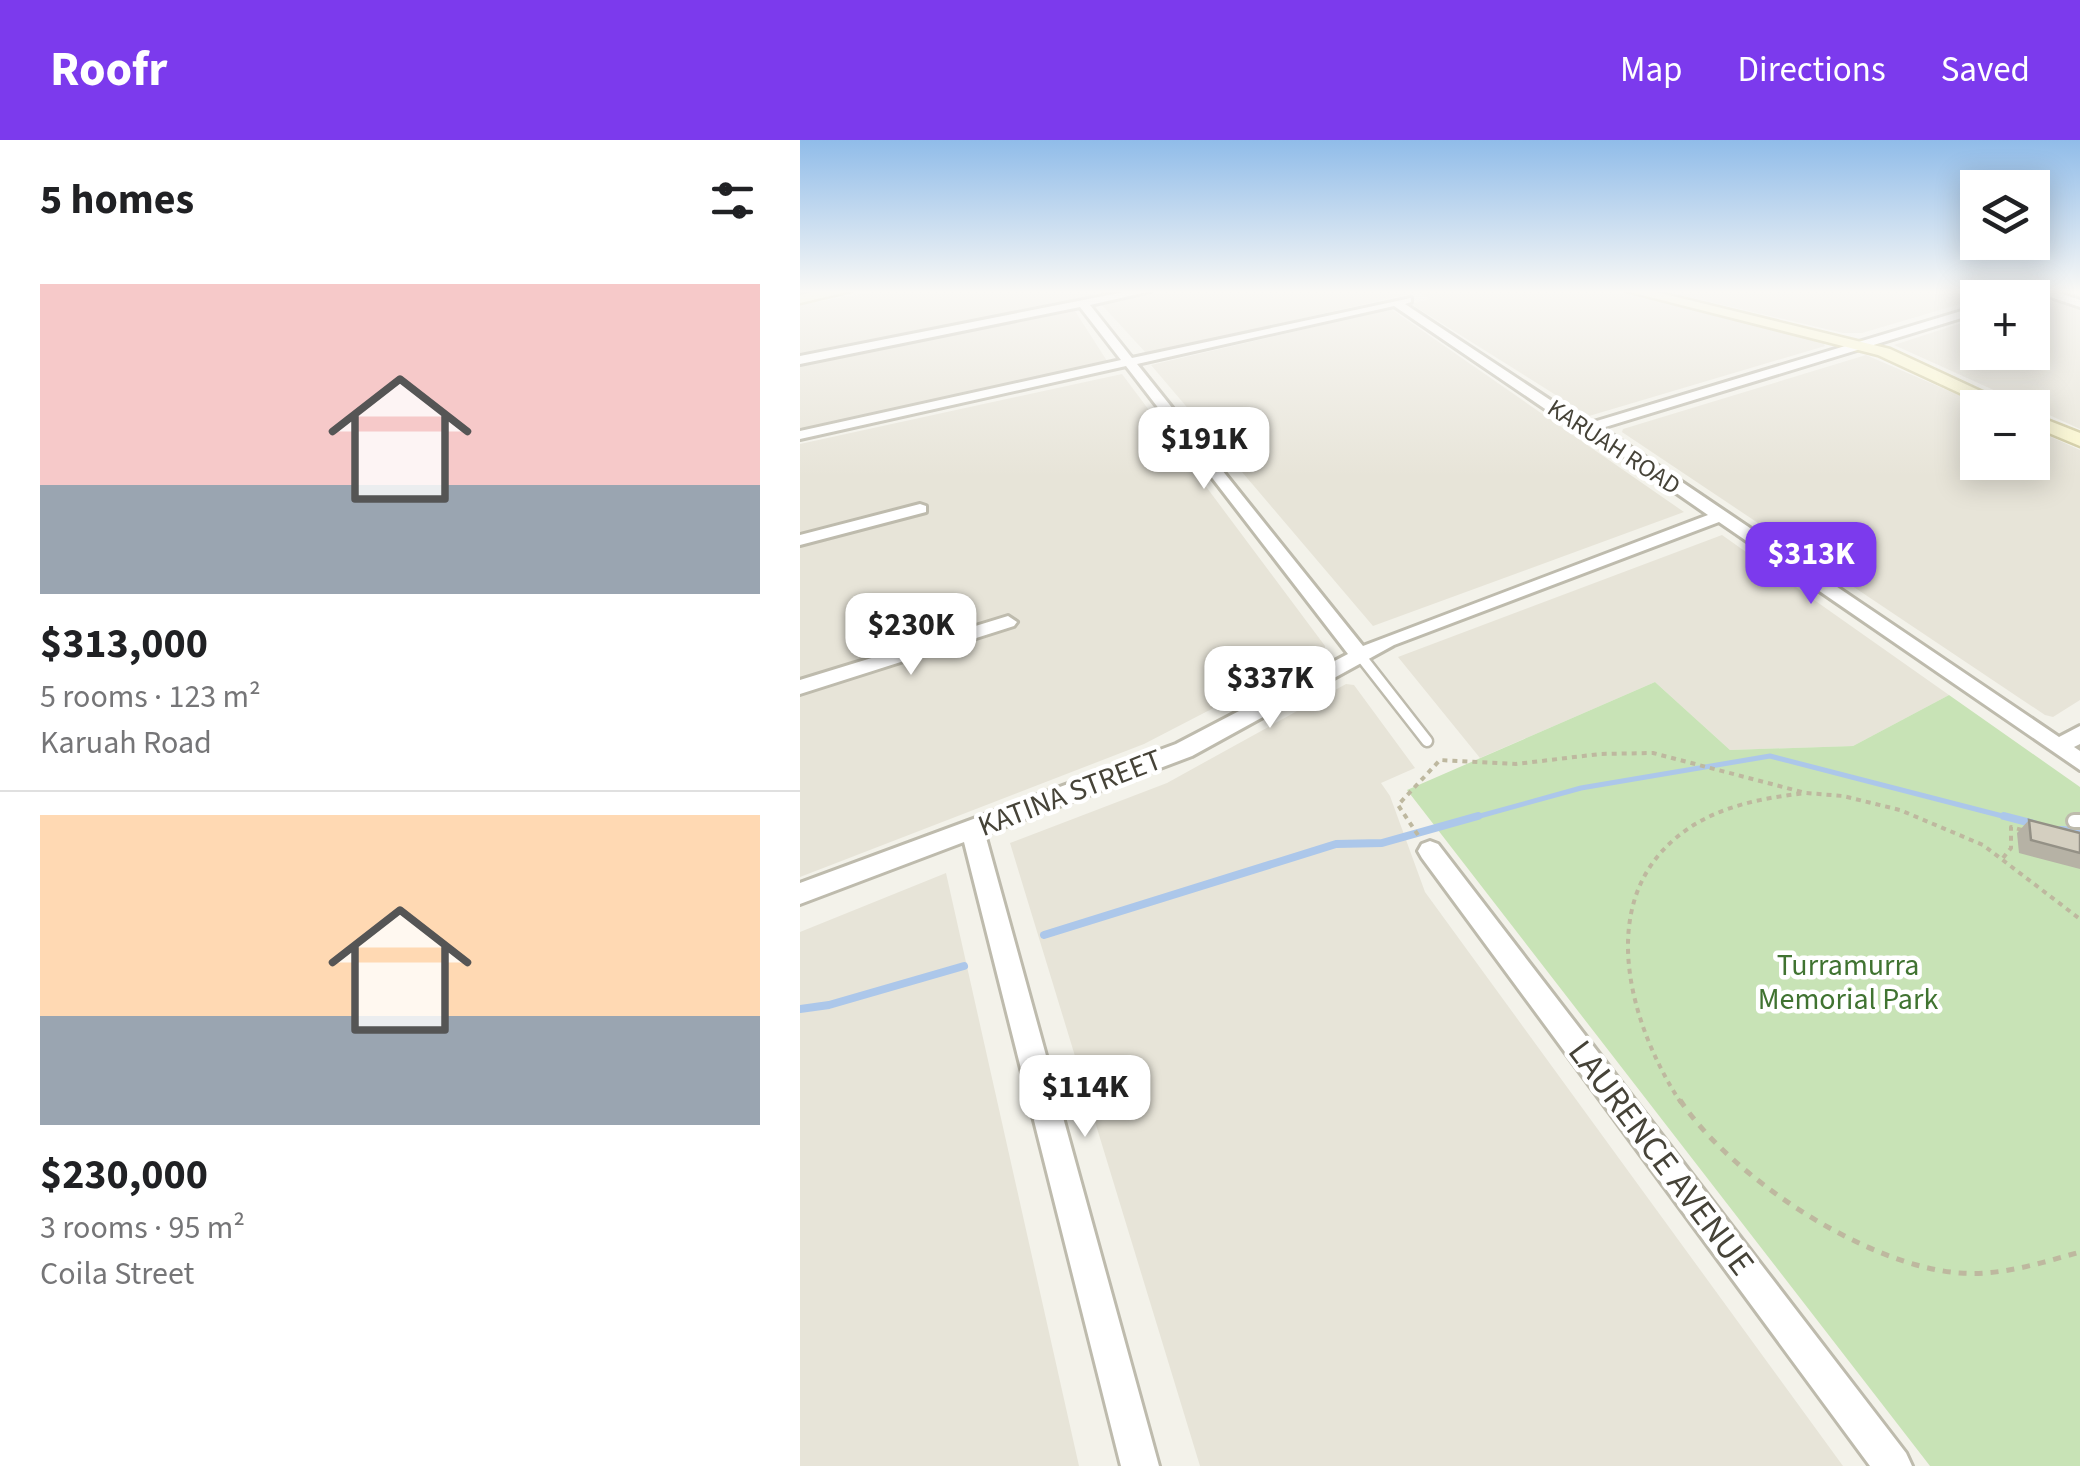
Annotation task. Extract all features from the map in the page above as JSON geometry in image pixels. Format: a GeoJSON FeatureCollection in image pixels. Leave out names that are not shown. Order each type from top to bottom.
{"type":"FeatureCollection","features":[{"type":"Feature","properties":{"kind":"street"},"geometry":{"type":"LineString","coordinates":[[800,360],[836,353]]}},
{"type":"Feature","properties":{"kind":"street"},"geometry":{"type":"LineString","coordinates":[[1124,353],[1359,654]]}},
{"type":"Feature","properties":{"kind":"street"},"geometry":{"type":"LineString","coordinates":[[800,435],[1176,353]]}},
{"type":"Feature","properties":{"kind":"street","name":"KARUAH ROAD"},"geometry":{"type":"LineString","coordinates":[[1471,353],[1578,425],[1590,428],[2080,762]]}},
{"type":"Feature","properties":{"kind":"street"},"geometry":{"type":"LineString","coordinates":[[1590,428],[1835,353]]}},
{"type":"Feature","properties":{"kind":"street"},"geometry":{"type":"LineString","coordinates":[[1879,353],[1966,390]]}},
{"type":"Feature","properties":{"kind":"street"},"geometry":{"type":"LineString","coordinates":[[2050,426],[2080,440]]}},
{"type":"Feature","properties":{"kind":"street"},"geometry":{"type":"LineString","coordinates":[[800,540],[920,509]]}},
{"type":"Feature","properties":{"kind":"street","name":"KATINA STREET"},"geometry":{"type":"LineString","coordinates":[[800,894],[1184,750],[1359,654],[1720,516]]}},
{"type":"Feature","properties":{"kind":"street"},"geometry":{"type":"LineString","coordinates":[[800,687],[1008,622]]}},
{"type":"Feature","properties":{"kind":"street"},"geometry":{"type":"LineString","coordinates":[[2058,747],[2080,734]]}},
{"type":"Feature","properties":{"kind":"street"},"geometry":{"type":"LineString","coordinates":[[972,830],[1140,1466]]}},
{"type":"Feature","properties":{"kind":"street","name":"LAURENCE AVENUE"},"geometry":{"type":"LineString","coordinates":[[1425,845],[1893,1466]]}},
{"type":"Feature","properties":{"kind":"lane"},"geometry":{"type":"LineString","coordinates":[[1359,654],[1427,741]]}},
{"type":"Feature","properties":{"kind":"path"},"geometry":{"type":"LineString","coordinates":[[1425,845],[1398,805],[1440,760],[1516,764],[1600,754],[1654,753],[1806,793],[1844,796],[1900,810],[1984,845],[2080,919]]}},
{"type":"Feature","properties":{"kind":"path"},"geometry":{"type":"LineString","coordinates":[[1806,793],[1738,805],[1700,822],[1662,850],[1635,897],[1627,965],[1634,1003],[1646,1044],[1673,1090],[1710,1137],[1794,1207],[1852,1238],[1914,1264],[1975,1274],[2035,1265],[2080,1252]]}},
{"type":"Feature","properties":{"kind":"path"},"geometry":{"type":"LineString","coordinates":[[2002,858],[2011,848],[2011,827],[2027,831]]}},
{"type":"Feature","properties":{"kind":"shaded area"},"geometry":{"type":"Polygon","coordinates":[[[862,353],[1102,353],[1109,364],[800,429],[800,365],[862,353]]]}},
{"type":"Feature","properties":{"kind":"shaded area"},"geometry":{"type":"Polygon","coordinates":[[[1203,353],[1454,353],[1684,512],[1373,626],[1151,365],[1203,353]]]}},
{"type":"Feature","properties":{"kind":"shaded area"},"geometry":{"type":"Polygon","coordinates":[[[1489,353],[1802,353],[1589,416],[1489,353]]]}},
{"type":"Feature","properties":{"kind":"shaded area"},"geometry":{"type":"Polygon","coordinates":[[[1911,353],[1960,353],[1960,370],[2050,370],[2050,353],[2080,353],[2080,429],[2050,415],[2050,390],[1994,390],[1911,353]]]}},
{"type":"Feature","properties":{"kind":"shaded area"},"geometry":{"type":"Polygon","coordinates":[[[1866,355],[1960,396],[1960,480],[2050,480],[2050,437],[2080,450],[2080,700],[2053,717],[2045,715],[1622,432],[1866,355]]]}},
{"type":"Feature","properties":{"kind":"shaded area"},"geometry":{"type":"Polygon","coordinates":[[[1122,374],[1325,646],[1324,651],[1144,744],[800,877],[800,444],[1122,374]]]}},
{"type":"Feature","properties":{"kind":"shaded area"},"geometry":{"type":"Polygon","coordinates":[[[1722,535],[1949,695],[1853,746],[1730,750],[1655,682],[1480,758],[1398,657],[1722,535]]]}},
{"type":"Feature","properties":{"kind":"shaded area"},"geometry":{"type":"Polygon","coordinates":[[[1346,684],[1354,685],[1415,768],[1381,783],[1390,796],[1425,892],[1843,1466],[1200,1466],[1010,843],[1167,783],[1346,684]]]}},
{"type":"Feature","properties":{"kind":"shaded area"},"geometry":{"type":"Polygon","coordinates":[[[946,873],[1079,1466],[800,1466],[800,932],[946,873]]]}},
{"type":"Feature","properties":{"kind":"green space","name":"Turramurra Memorial Park"},"geometry":{"type":"Polygon","coordinates":[[[1655,682],[1730,750],[1853,746],[1949,695],[2080,787],[2080,1466],[1930,1466],[1407,790],[1655,682]]]}},
{"type":"Feature","properties":{"kind":"building"},"geometry":{"type":"Polygon","coordinates":[[[2029,820],[2080,833],[2080,853],[2031,840],[2029,820]]]}},
{"type":"Feature","properties":{"kind":"waterway"},"geometry":{"type":"LineString","coordinates":[[1469,819],[1581,788],[1770,756],[2014,819]]}},
{"type":"Feature","properties":{"kind":"waterway"},"geometry":{"type":"LineString","coordinates":[[1044,935],[1336,844],[1382,843],[1478,816]]}},
{"type":"Feature","properties":{"kind":"waterway"},"geometry":{"type":"LineString","coordinates":[[2004,816],[2034,824]]}},
{"type":"Feature","properties":{"kind":"waterway"},"geometry":{"type":"LineString","coordinates":[[2061,830],[2080,831]]}},
{"type":"Feature","properties":{"kind":"waterway"},"geometry":{"type":"LineString","coordinates":[[800,1009],[829,1005],[964,966]]}}]}
